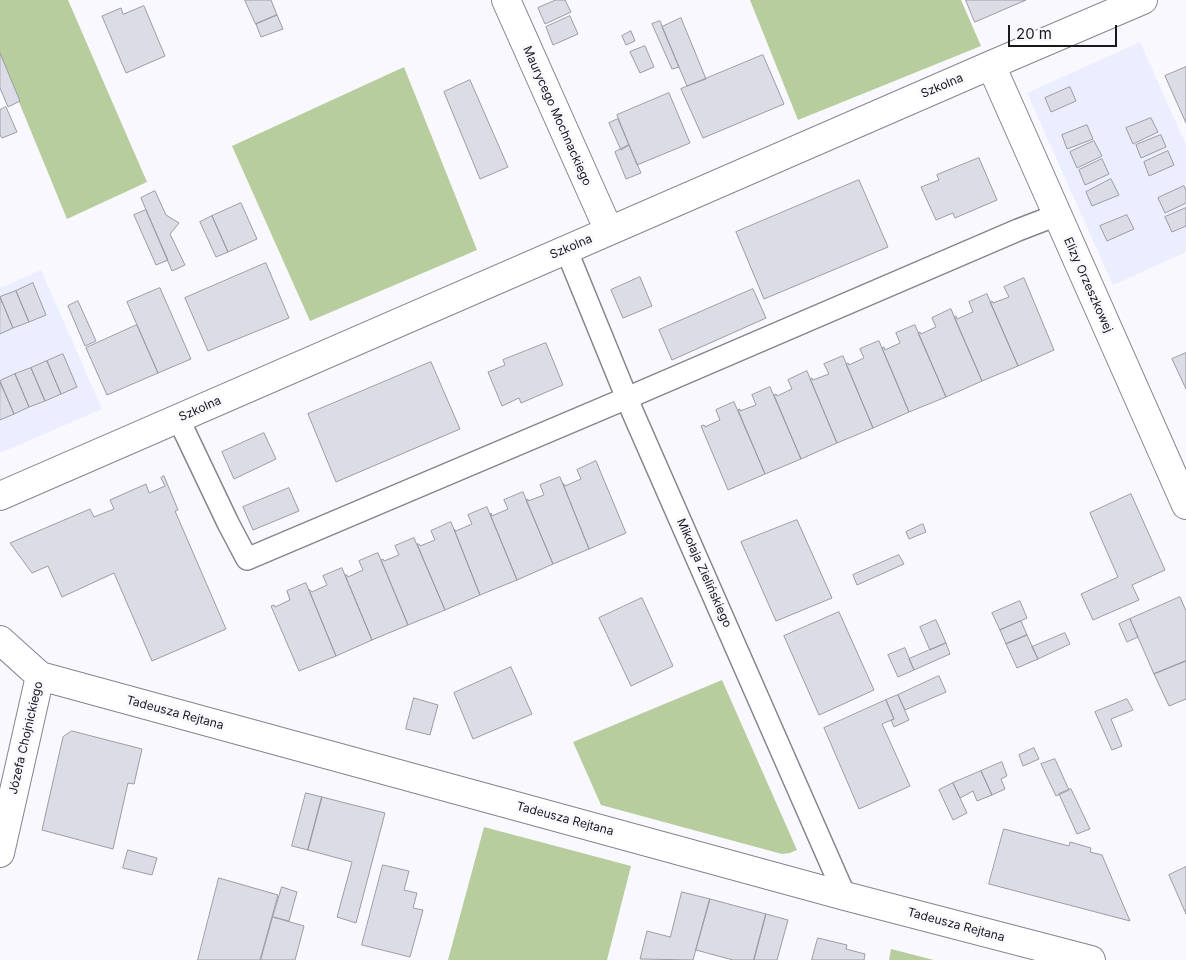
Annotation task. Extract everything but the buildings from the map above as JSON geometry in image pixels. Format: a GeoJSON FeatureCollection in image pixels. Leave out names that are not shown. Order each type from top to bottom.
{"type":"FeatureCollection","features":[{"type":"Feature","properties":{"kind":"street","name":"Maurycego Mochnackiego"},"geometry":{"type":"LineString","coordinates":[[506,0],[608,231]]}},
{"type":"Feature","properties":{"kind":"street","name":"Szkolna"},"geometry":{"type":"LineString","coordinates":[[0,496],[1143,0]]}},
{"type":"Feature","properties":{"kind":"street","name":"Elizy Orzeszkowej"},"geometry":{"type":"LineString","coordinates":[[991,65],[1186,505]]}},
{"type":"Feature","properties":{"kind":"street","name":"Józefa Chojnickiego"},"geometry":{"type":"LineString","coordinates":[[0,640],[40,676],[0,853]]}},
{"type":"Feature","properties":{"kind":"street","name":"Tadeusza Rejtana"},"geometry":{"type":"LineString","coordinates":[[40,676],[845,896],[1091,960]]}},
{"type":"Feature","properties":{"kind":"lane"},"geometry":{"type":"LineString","coordinates":[[178,418],[247,559],[1057,215]]}},
{"type":"Feature","properties":{"kind":"lane","name":"Mikołaja Zielińskiego"},"geometry":{"type":"LineString","coordinates":[[566,249],[627,398],[845,896]]}},
{"type":"Feature","properties":{"kind":"shaded area"},"geometry":{"type":"Polygon","coordinates":[[[1140,42],[1186,145],[1186,252],[1113,285],[1027,93],[1140,42]]]}},
{"type":"Feature","properties":{"kind":"shaded area"},"geometry":{"type":"Polygon","coordinates":[[[41,270],[102,409],[0,453],[0,288],[41,270]]]}},
{"type":"Feature","properties":{"kind":"green space"},"geometry":{"type":"Polygon","coordinates":[[[0,0],[68,0],[147,182],[67,219],[0,56],[0,0]]]}},
{"type":"Feature","properties":{"kind":"green space"},"geometry":{"type":"Polygon","coordinates":[[[750,0],[961,0],[981,46],[798,120],[750,0]]]}},
{"type":"Feature","properties":{"kind":"green space"},"geometry":{"type":"Polygon","coordinates":[[[404,67],[477,250],[310,321],[232,146],[404,67]]]}},
{"type":"Feature","properties":{"kind":"green space"},"geometry":{"type":"Polygon","coordinates":[[[722,680],[797,850],[790,853],[782,854],[601,805],[573,742],[722,680]]]}},
{"type":"Feature","properties":{"kind":"green space"},"geometry":{"type":"Polygon","coordinates":[[[484,827],[631,866],[607,960],[448,960],[484,827]]]}},
{"type":"Feature","properties":{"kind":"green space"},"geometry":{"type":"Polygon","coordinates":[[[891,949],[934,960],[889,960],[891,949]]]}}]}
